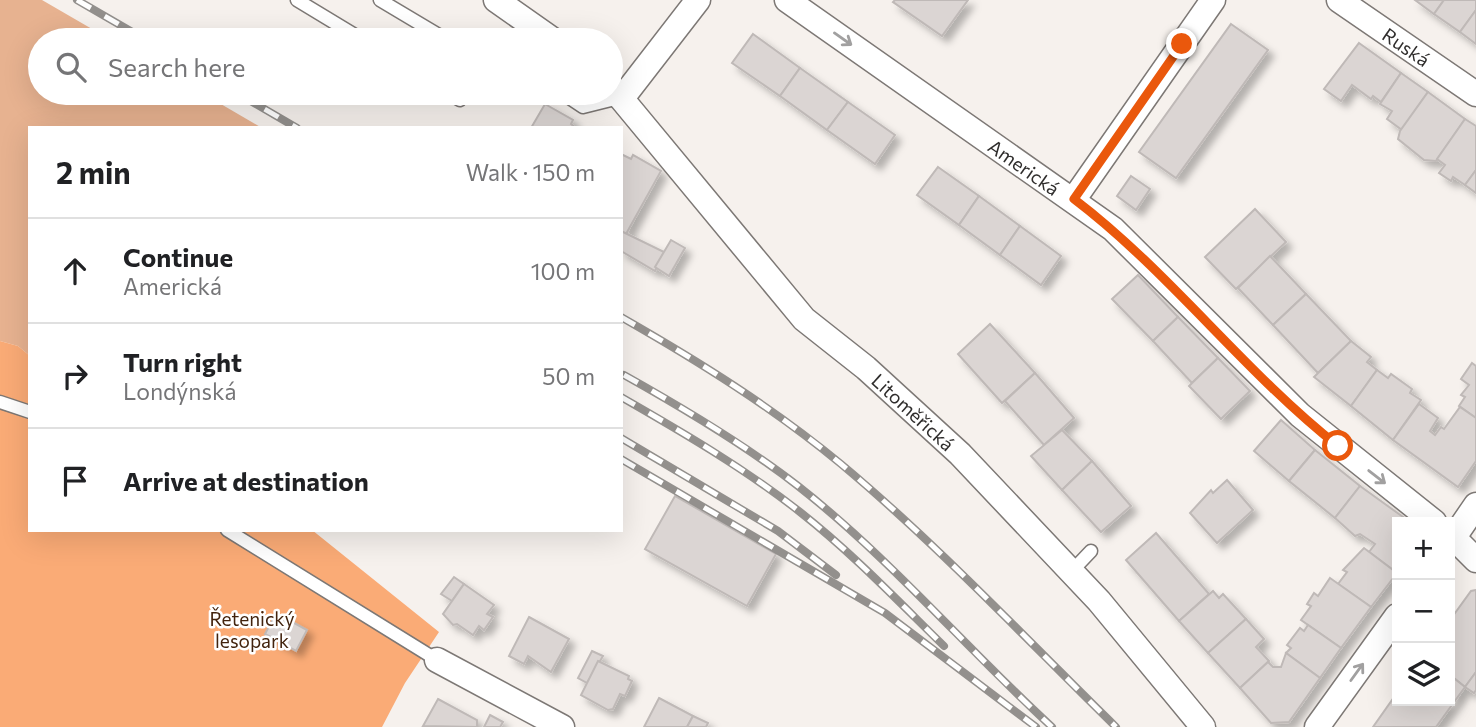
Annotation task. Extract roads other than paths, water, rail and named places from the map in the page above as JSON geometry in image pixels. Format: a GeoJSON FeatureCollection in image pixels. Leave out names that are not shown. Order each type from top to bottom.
{"type":"FeatureCollection","features":[{"type":"Feature","properties":{"kind":"street"},"geometry":{"type":"LineString","coordinates":[[496,0],[536,28]]}},
{"type":"Feature","properties":{"kind":"street"},"geometry":{"type":"LineString","coordinates":[[623,85],[698,0]]}},
{"type":"Feature","properties":{"kind":"street","name":"Americká"},"geometry":{"type":"LineString","coordinates":[[787,0],[1114,229],[1300,415],[1426,517]]}},
{"type":"Feature","properties":{"kind":"street"},"geometry":{"type":"LineString","coordinates":[[1074,199],[1213,0]]}},
{"type":"Feature","properties":{"kind":"street","name":"Ruská"},"geometry":{"type":"LineString","coordinates":[[1339,0],[1476,94]]}},
{"type":"Feature","properties":{"kind":"street","name":"Litoměřická"},"geometry":{"type":"LineString","coordinates":[[623,99],[804,319],[866,368],[960,454],[1071,572],[1203,727]]}},
{"type":"Feature","properties":{"kind":"street"},"geometry":{"type":"LineString","coordinates":[[1455,526],[1476,505]]}},
{"type":"Feature","properties":{"kind":"street","name":"Americká"},"geometry":{"type":"LineString","coordinates":[[1455,541],[1476,560]]}},
{"type":"Feature","properties":{"kind":"street"},"geometry":{"type":"LineString","coordinates":[[1317,727],[1392,623]]}},
{"type":"Feature","properties":{"kind":"street"},"geometry":{"type":"LineString","coordinates":[[437,660],[562,727]]}},
{"type":"Feature","properties":{"kind":"lane"},"geometry":{"type":"LineString","coordinates":[[297,0],[343,28]]}},
{"type":"Feature","properties":{"kind":"lane"},"geometry":{"type":"LineString","coordinates":[[380,0],[427,28]]}},
{"type":"Feature","properties":{"kind":"lane"},"geometry":{"type":"LineString","coordinates":[[0,402],[28,411]]}},
{"type":"Feature","properties":{"kind":"lane"},"geometry":{"type":"LineString","coordinates":[[230,532],[437,660]]}},
{"type":"Feature","properties":{"kind":"lane"},"geometry":{"type":"LineString","coordinates":[[1071,572],[1091,551]]}},
{"type":"Feature","properties":{"kind":"railway"},"geometry":{"type":"LineString","coordinates":[[77,0],[125,28]]}},
{"type":"Feature","properties":{"kind":"railway"},"geometry":{"type":"LineString","coordinates":[[258,105],[294,126]]}},
{"type":"Feature","properties":{"kind":"railway"},"geometry":{"type":"LineString","coordinates":[[623,318],[734,386],[841,464],[947,560],[1116,727]]}},
{"type":"Feature","properties":{"kind":"railway"},"geometry":{"type":"LineString","coordinates":[[624,375],[735,441],[798,486],[896,573],[1052,727]]}},
{"type":"Feature","properties":{"kind":"railway"},"geometry":{"type":"LineString","coordinates":[[623,398],[690,437],[800,512],[856,560],[944,646]]}},
{"type":"Feature","properties":{"kind":"railway"},"geometry":{"type":"LineString","coordinates":[[623,439],[778,531],[836,575]]}},
{"type":"Feature","properties":{"kind":"railway"},"geometry":{"type":"LineString","coordinates":[[623,460],[885,613],[1036,727]]}},
{"type":"Feature","properties":{"kind":"park label","name":"Řetenický lesopark"},"geometry":{"type":"Point","coordinates":[252,629]}}]}
